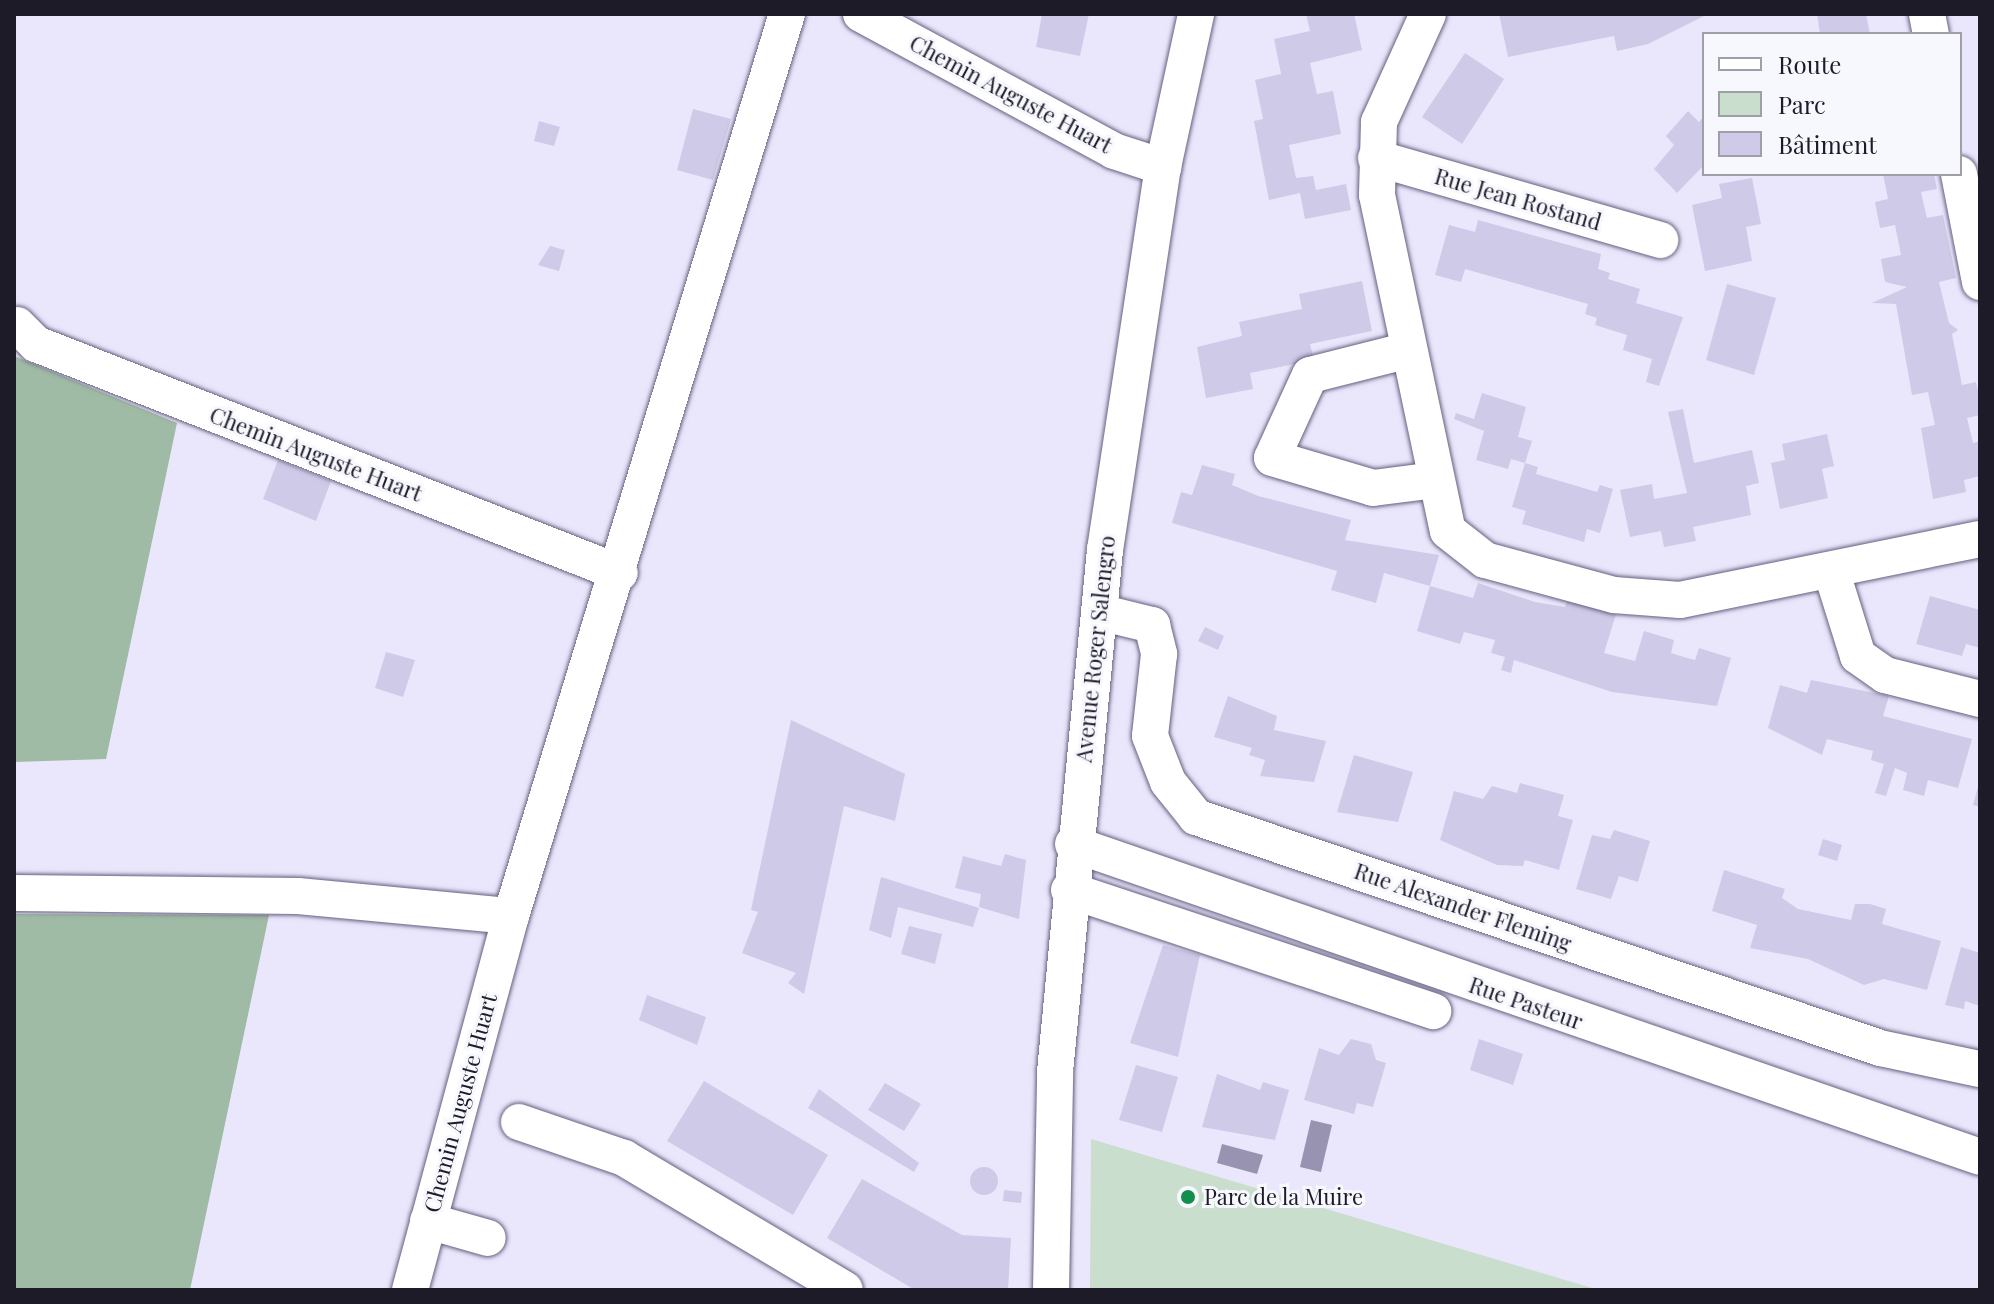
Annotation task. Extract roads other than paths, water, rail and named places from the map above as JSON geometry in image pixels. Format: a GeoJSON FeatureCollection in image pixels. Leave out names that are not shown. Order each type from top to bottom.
{"type":"FeatureCollection","features":[{"type":"Feature","properties":{"kind":"street","name":"Chemin Auguste Huart"},"geometry":{"type":"LineString","coordinates":[[410,1290],[511,916],[620,573],[787,14]]}},
{"type":"Feature","properties":{"kind":"street","name":"Chemin Auguste Huart"},"geometry":{"type":"LineString","coordinates":[[861,14],[1114,151],[1163,167]]}},
{"type":"Feature","properties":{"kind":"street","name":"Avenue Roger Salengro"},"geometry":{"type":"LineString","coordinates":[[1051,1290],[1069,890],[1099,612],[1163,167],[1196,14]]}},
{"type":"Feature","properties":{"kind":"street"},"geometry":{"type":"LineString","coordinates":[[1428,14],[1379,122],[1376,158],[1409,350],[1448,531],[1485,560],[1614,595],[1680,600],[1980,539]]}},
{"type":"Feature","properties":{"kind":"street","name":"Rue Jean Rostand"},"geometry":{"type":"LineString","coordinates":[[1376,158],[1660,240]]}},
{"type":"Feature","properties":{"kind":"street"},"geometry":{"type":"LineString","coordinates":[[1959,176],[1980,282]]}},
{"type":"Feature","properties":{"kind":"street","name":"Chemin Auguste Huart"},"geometry":{"type":"LineString","coordinates":[[17,325],[36,344],[620,573]]}},
{"type":"Feature","properties":{"kind":"street"},"geometry":{"type":"LineString","coordinates":[[1409,350],[1310,375],[1272,458],[1373,488],[1436,480]]}},
{"type":"Feature","properties":{"kind":"street"},"geometry":{"type":"LineString","coordinates":[[1831,570],[1858,656],[1885,675],[1980,699]]}},
{"type":"Feature","properties":{"kind":"street","name":"Rue Alexander Fleming"},"geometry":{"type":"LineString","coordinates":[[1099,612],[1152,625],[1159,654],[1150,736],[1168,782],[1196,817],[1880,1048],[1980,1069]]}},
{"type":"Feature","properties":{"kind":"street","name":"Rue Pasteur"},"geometry":{"type":"LineString","coordinates":[[1073,844],[1382,954],[1980,1157]]}},
{"type":"Feature","properties":{"kind":"street"},"geometry":{"type":"LineString","coordinates":[[1069,890],[1433,1011]]}},
{"type":"Feature","properties":{"kind":"street"},"geometry":{"type":"LineString","coordinates":[[14,893],[298,896],[511,916]]}},
{"type":"Feature","properties":{"kind":"street"},"geometry":{"type":"LineString","coordinates":[[1369,989],[1382,954]]}},
{"type":"Feature","properties":{"kind":"street"},"geometry":{"type":"LineString","coordinates":[[519,1122],[624,1158],[845,1290]]}},
{"type":"Feature","properties":{"kind":"street"},"geometry":{"type":"LineString","coordinates":[[428,1221],[488,1238]]}},
{"type":"Feature","properties":{"kind":"place","name":"Parc de la Muire"},"geometry":{"type":"Point","coordinates":[1188,1197]}}]}
